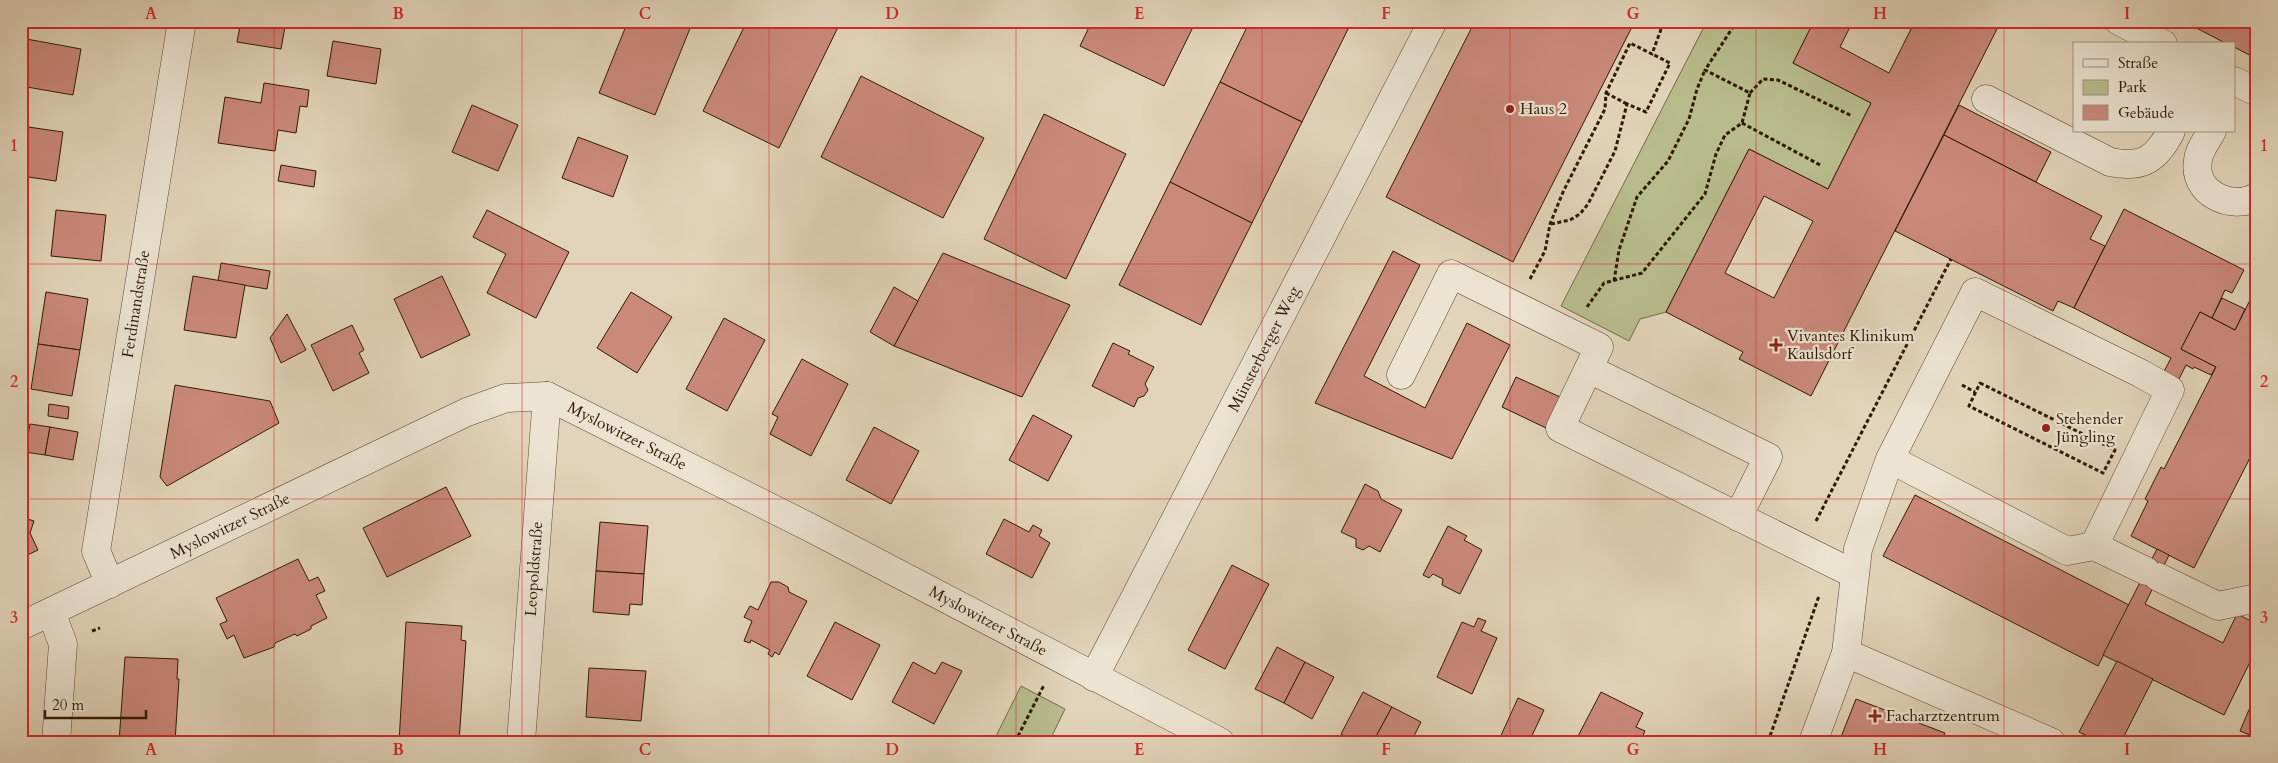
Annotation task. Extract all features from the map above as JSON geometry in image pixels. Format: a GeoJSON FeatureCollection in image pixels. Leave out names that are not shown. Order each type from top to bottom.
{"type":"FeatureCollection","features":[{"type":"Feature","properties":{"kind":"street","name":"Ferdinandstraße"},"geometry":{"type":"LineString","coordinates":[[110,584],[96,551],[182,21]]}},
{"type":"Feature","properties":{"kind":"street","name":"Münsterberger Weg"},"geometry":{"type":"LineString","coordinates":[[1094,677],[1433,21]]}},
{"type":"Feature","properties":{"kind":"street"},"geometry":{"type":"LineString","coordinates":[[2119,21],[2158,42]]}},
{"type":"Feature","properties":{"kind":"street"},"geometry":{"type":"LineString","coordinates":[[1986,99],[2110,162],[2121,164],[2142,162],[2154,156],[2164,146],[2171,132]]}},
{"type":"Feature","properties":{"kind":"street"},"geometry":{"type":"LineString","coordinates":[[2211,132],[2198,158],[2198,167],[2203,184],[2213,196],[2230,203],[2241,203],[2257,197]]}},
{"type":"Feature","properties":{"kind":"street"},"geometry":{"type":"LineString","coordinates":[[1401,375],[1452,274],[1599,347],[1560,428],[1843,569]]}},
{"type":"Feature","properties":{"kind":"street"},"geometry":{"type":"LineString","coordinates":[[1813,742],[1846,653],[1843,569],[1858,549],[1890,459],[1974,292],[2140,373],[2170,390],[2094,546]]}},
{"type":"Feature","properties":{"kind":"street"},"geometry":{"type":"LineString","coordinates":[[1589,369],[1768,457],[1738,517]]}},
{"type":"Feature","properties":{"kind":"street","name":"Myslowitzer Straße"},"geometry":{"type":"LineString","coordinates":[[21,626],[467,412],[506,398],[547,396],[820,533],[1220,742]]}},
{"type":"Feature","properties":{"kind":"street","name":"Leopoldstraße"},"geometry":{"type":"LineString","coordinates":[[520,742],[547,396]]}},
{"type":"Feature","properties":{"kind":"street"},"geometry":{"type":"LineString","coordinates":[[1890,459],[2067,551],[2094,546],[2218,606],[2257,598]]}},
{"type":"Feature","properties":{"kind":"street"},"geometry":{"type":"LineString","coordinates":[[51,612],[63,644],[56,742]]}},
{"type":"Feature","properties":{"kind":"street"},"geometry":{"type":"LineString","coordinates":[[1846,653],[2051,742]]}},
{"type":"Feature","properties":{"kind":"path"},"geometry":{"type":"LineString","coordinates":[[1652,54],[1664,21]]}},
{"type":"Feature","properties":{"kind":"path"},"geometry":{"type":"LineString","coordinates":[[1614,281],[1619,250],[1637,197],[1668,161],[1690,119],[1697,89],[1705,70],[1738,21]]}},
{"type":"Feature","properties":{"kind":"path"},"geometry":{"type":"LineString","coordinates":[[1735,27],[1759,25],[1764,21]]}},
{"type":"Feature","properties":{"kind":"path"},"geometry":{"type":"LineString","coordinates":[[1516,306],[1545,251],[1550,224],[1563,192],[1604,109],[1606,93],[1630,43],[1670,63],[1646,112],[1606,93]]}},
{"type":"Feature","properties":{"kind":"path"},"geometry":{"type":"LineString","coordinates":[[1705,70],[1750,93]]}},
{"type":"Feature","properties":{"kind":"path"},"geometry":{"type":"LineString","coordinates":[[1569,332],[1604,283],[1642,273],[1705,194],[1716,154],[1725,135],[1742,123],[1750,93],[1763,79],[1778,80],[1852,116]]}},
{"type":"Feature","properties":{"kind":"path"},"geometry":{"type":"LineString","coordinates":[[1550,224],[1575,217],[1588,204],[1615,151],[1627,104]]}},
{"type":"Feature","properties":{"kind":"path"},"geometry":{"type":"LineString","coordinates":[[1742,123],[1822,166]]}},
{"type":"Feature","properties":{"kind":"path"},"geometry":{"type":"LineString","coordinates":[[1803,548],[1951,259]]}},
{"type":"Feature","properties":{"kind":"path"},"geometry":{"type":"LineString","coordinates":[[1980,383],[2115,450],[2103,473],[1969,406],[1975,392],[1980,383]]}},
{"type":"Feature","properties":{"kind":"path"},"geometry":{"type":"LineString","coordinates":[[1959,384],[1975,392]]}},
{"type":"Feature","properties":{"kind":"path"},"geometry":{"type":"LineString","coordinates":[[1768,742],[1843,569]]}},
{"type":"Feature","properties":{"kind":"path"},"geometry":{"type":"LineString","coordinates":[[1015,742],[1042,688]]}},
{"type":"Feature","properties":{"kind":"green space"},"geometry":{"type":"Polygon","coordinates":[[[1707,21],[1814,21],[1793,63],[1871,103],[1828,189],[1749,149],[1666,312],[1640,319],[1629,341],[1561,306],[1707,21]]]}},
{"type":"Feature","properties":{"kind":"green space"},"geometry":{"type":"Polygon","coordinates":[[[1021,686],[1065,709],[1049,742],[993,742],[1021,686]]]}},
{"type":"Feature","properties":{"kind":"building"},"geometry":{"type":"Polygon","coordinates":[[[241,21],[286,21],[281,49],[237,42],[241,21]]]}},
{"type":"Feature","properties":{"kind":"building"},"geometry":{"type":"Polygon","coordinates":[[[628,21],[679,21],[691,26],[655,115],[599,93],[628,21]]]}},
{"type":"Feature","properties":{"kind":"building"},"geometry":{"type":"Polygon","coordinates":[[[747,21],[841,21],[779,148],[703,111],[747,21]]]}},
{"type":"Feature","properties":{"kind":"building"},"geometry":{"type":"Polygon","coordinates":[[[1092,21],[1196,21],[1164,86],[1080,46],[1092,21]]]}},
{"type":"Feature","properties":{"kind":"building"},"geometry":{"type":"Polygon","coordinates":[[[1250,21],[1352,21],[1302,122],[1220,82],[1250,21]]]}},
{"type":"Feature","properties":{"kind":"building","name":"Haus 2"},"geometry":{"type":"Polygon","coordinates":[[[1475,21],[1635,21],[1513,262],[1386,197],[1475,21]]]}},
{"type":"Feature","properties":{"kind":"building"},"geometry":{"type":"Polygon","coordinates":[[[1814,21],[1853,21],[1840,47],[1889,73],[1915,21],[2001,21],[1811,396],[1739,359],[1743,352],[1666,312],[1749,149],[1828,189],[1871,103],[1793,63],[1814,21]],[[1764,196],[1725,273],[1774,298],[1813,221],[1764,196]]]}},
{"type":"Feature","properties":{"kind":"building"},"geometry":{"type":"Polygon","coordinates":[[[2183,21],[2257,21],[2257,59],[2236,48],[2236,42],[2223,42],[2183,21]]]}},
{"type":"Feature","properties":{"kind":"building"},"geometry":{"type":"Polygon","coordinates":[[[21,38],[81,49],[73,95],[21,86],[21,38]]]}},
{"type":"Feature","properties":{"kind":"building"},"geometry":{"type":"Polygon","coordinates":[[[333,41],[381,49],[376,84],[327,76],[333,41]]]}},
{"type":"Feature","properties":{"kind":"building"},"geometry":{"type":"Polygon","coordinates":[[[861,76],[984,138],[943,218],[821,157],[861,76]]]}},
{"type":"Feature","properties":{"kind":"building"},"geometry":{"type":"Polygon","coordinates":[[[1220,82],[1302,122],[1252,223],[1170,182],[1220,82]]]}},
{"type":"Feature","properties":{"kind":"building"},"geometry":{"type":"Polygon","coordinates":[[[264,83],[309,90],[307,107],[300,106],[296,133],[278,130],[275,151],[218,143],[225,97],[261,103],[264,83]]]}},
{"type":"Feature","properties":{"kind":"building"},"geometry":{"type":"Polygon","coordinates":[[[472,105],[518,125],[498,171],[452,152],[472,105]]]}},
{"type":"Feature","properties":{"kind":"building"},"geometry":{"type":"Polygon","coordinates":[[[1959,105],[2051,152],[2036,182],[1944,135],[1959,105]]]}},
{"type":"Feature","properties":{"kind":"building"},"geometry":{"type":"Polygon","coordinates":[[[1044,114],[1126,154],[1066,279],[984,239],[1044,114]]]}},
{"type":"Feature","properties":{"kind":"building"},"geometry":{"type":"Polygon","coordinates":[[[21,126],[63,132],[56,181],[21,176],[21,126]]]}},
{"type":"Feature","properties":{"kind":"building"},"geometry":{"type":"Polygon","coordinates":[[[1944,135],[2102,216],[2090,239],[2105,246],[2074,308],[2058,301],[2053,311],[1895,231],[1944,135]]]}},
{"type":"Feature","properties":{"kind":"building"},"geometry":{"type":"Polygon","coordinates":[[[578,137],[628,156],[613,197],[562,178],[578,137]]]}},
{"type":"Feature","properties":{"kind":"building"},"geometry":{"type":"Polygon","coordinates":[[[281,165],[316,171],[314,187],[278,181],[281,165]]]}},
{"type":"Feature","properties":{"kind":"building"},"geometry":{"type":"Polygon","coordinates":[[[1170,182],[1252,223],[1201,325],[1119,285],[1170,182]]]}},
{"type":"Feature","properties":{"kind":"building"},"geometry":{"type":"Polygon","coordinates":[[[2124,209],[2244,270],[2232,293],[2225,290],[2212,318],[2200,312],[2181,349],[2216,367],[2211,375],[2186,365],[2174,389],[2159,381],[2171,358],[2074,308],[2124,209]]]}},
{"type":"Feature","properties":{"kind":"building"},"geometry":{"type":"Polygon","coordinates":[[[56,210],[106,215],[101,261],[51,256],[56,210]]]}},
{"type":"Feature","properties":{"kind":"building"},"geometry":{"type":"Polygon","coordinates":[[[487,210],[569,252],[536,318],[487,293],[506,254],[473,237],[487,210]]]}},
{"type":"Feature","properties":{"kind":"building"},"geometry":{"type":"Polygon","coordinates":[[[1393,251],[1420,265],[1364,376],[1425,408],[1467,323],[1510,345],[1452,459],[1315,403],[1393,251]]]}},
{"type":"Feature","properties":{"kind":"building"},"geometry":{"type":"Polygon","coordinates":[[[943,253],[1070,305],[1022,397],[894,346],[943,253]]]}},
{"type":"Feature","properties":{"kind":"building"},"geometry":{"type":"Polygon","coordinates":[[[221,263],[270,271],[267,289],[218,281],[221,263]]]}},
{"type":"Feature","properties":{"kind":"building"},"geometry":{"type":"Polygon","coordinates":[[[193,276],[245,285],[236,338],[184,330],[193,276]]]}},
{"type":"Feature","properties":{"kind":"building"},"geometry":{"type":"Polygon","coordinates":[[[442,276],[470,335],[421,358],[394,299],[442,276]]]}},
{"type":"Feature","properties":{"kind":"building"},"geometry":{"type":"Polygon","coordinates":[[[2257,286],[2257,444],[2194,568],[2131,536],[2148,501],[2145,499],[2161,467],[2164,469],[2216,367],[2181,349],[2200,312],[2235,330],[2257,286]]]}},
{"type":"Feature","properties":{"kind":"building"},"geometry":{"type":"Polygon","coordinates":[[[894,287],[918,301],[894,346],[870,332],[894,287]]]}},
{"type":"Feature","properties":{"kind":"building"},"geometry":{"type":"Polygon","coordinates":[[[46,292],[88,299],[80,350],[38,344],[46,292]]]}},
{"type":"Feature","properties":{"kind":"building"},"geometry":{"type":"Polygon","coordinates":[[[631,292],[672,317],[637,373],[597,348],[631,292]]]}},
{"type":"Feature","properties":{"kind":"building"},"geometry":{"type":"Polygon","coordinates":[[[2222,298],[2245,309],[2235,330],[2212,318],[2222,298]]]}},
{"type":"Feature","properties":{"kind":"building"},"geometry":{"type":"Polygon","coordinates":[[[287,314],[306,350],[281,363],[270,338],[287,314]]]}},
{"type":"Feature","properties":{"kind":"building"},"geometry":{"type":"Polygon","coordinates":[[[724,318],[765,340],[727,411],[686,389],[724,318]]]}},
{"type":"Feature","properties":{"kind":"building"},"geometry":{"type":"Polygon","coordinates":[[[352,325],[364,350],[359,353],[369,373],[333,391],[311,345],[352,325]]]}},
{"type":"Feature","properties":{"kind":"building"},"geometry":{"type":"Polygon","coordinates":[[[1113,343],[1130,351],[1128,354],[1154,367],[1145,384],[1148,390],[1144,396],[1138,398],[1134,407],[1092,386],[1113,343]]]}},
{"type":"Feature","properties":{"kind":"building"},"geometry":{"type":"Polygon","coordinates":[[[38,344],[80,350],[72,396],[31,389],[38,344]]]}},
{"type":"Feature","properties":{"kind":"building"},"geometry":{"type":"Polygon","coordinates":[[[802,359],[848,384],[811,456],[770,434],[778,417],[772,414],[802,359]]]}},
{"type":"Feature","properties":{"kind":"building"},"geometry":{"type":"Polygon","coordinates":[[[1516,377],[1560,397],[1546,428],[1502,407],[1516,377]]]}},
{"type":"Feature","properties":{"kind":"building"},"geometry":{"type":"Polygon","coordinates":[[[175,385],[270,401],[279,423],[167,486],[160,477],[175,385]]]}},
{"type":"Feature","properties":{"kind":"building"},"geometry":{"type":"Polygon","coordinates":[[[49,404],[69,407],[68,419],[48,416],[49,404]]]}},
{"type":"Feature","properties":{"kind":"building"},"geometry":{"type":"Polygon","coordinates":[[[1033,415],[1072,436],[1048,481],[1009,460],[1033,415]]]}},
{"type":"Feature","properties":{"kind":"building"},"geometry":{"type":"Polygon","coordinates":[[[30,424],[50,427],[45,455],[25,452],[30,424]]]}},
{"type":"Feature","properties":{"kind":"building"},"geometry":{"type":"Polygon","coordinates":[[[50,427],[78,432],[73,460],[45,455],[50,427]]]}},
{"type":"Feature","properties":{"kind":"building"},"geometry":{"type":"Polygon","coordinates":[[[874,427],[919,451],[891,504],[846,480],[874,427]]]}},
{"type":"Feature","properties":{"kind":"building"},"geometry":{"type":"Polygon","coordinates":[[[1365,484],[1378,491],[1381,499],[1402,510],[1380,552],[1369,546],[1363,550],[1356,547],[1356,539],[1341,532],[1365,484]]]}},
{"type":"Feature","properties":{"kind":"building"},"geometry":{"type":"Polygon","coordinates":[[[446,487],[471,536],[387,577],[363,528],[446,487]]]}},
{"type":"Feature","properties":{"kind":"building"},"geometry":{"type":"Polygon","coordinates":[[[1915,495],[2129,605],[2098,666],[1883,556],[1915,495]]]}},
{"type":"Feature","properties":{"kind":"building"},"geometry":{"type":"Polygon","coordinates":[[[21,517],[34,521],[30,533],[38,550],[21,558],[21,517]]]}},
{"type":"Feature","properties":{"kind":"building"},"geometry":{"type":"Polygon","coordinates":[[[1004,519],[1029,532],[1033,525],[1042,530],[1039,536],[1050,543],[1032,578],[986,554],[1004,519]]]}},
{"type":"Feature","properties":{"kind":"building"},"geometry":{"type":"Polygon","coordinates":[[[600,522],[648,526],[644,574],[596,571],[600,522]]]}},
{"type":"Feature","properties":{"kind":"building"},"geometry":{"type":"Polygon","coordinates":[[[1448,526],[1467,536],[1464,540],[1482,550],[1460,594],[1442,585],[1443,579],[1433,574],[1429,578],[1423,575],[1448,526]]]}},
{"type":"Feature","properties":{"kind":"building"},"geometry":{"type":"Polygon","coordinates":[[[2157,549],[2169,555],[2145,604],[2223,643],[2237,614],[2257,624],[2257,663],[2251,660],[2224,715],[2103,655],[2157,549]]]}},
{"type":"Feature","properties":{"kind":"building"},"geometry":{"type":"Polygon","coordinates":[[[298,559],[309,581],[318,577],[325,591],[316,595],[327,618],[297,636],[295,634],[275,643],[274,647],[244,658],[234,635],[227,639],[220,624],[227,621],[216,598],[298,559]]]}},
{"type":"Feature","properties":{"kind":"building"},"geometry":{"type":"Polygon","coordinates":[[[1232,565],[1269,584],[1225,669],[1188,650],[1232,565]]]}},
{"type":"Feature","properties":{"kind":"building"},"geometry":{"type":"Polygon","coordinates":[[[596,571],[644,574],[642,605],[630,604],[629,615],[593,612],[596,571]]]}},
{"type":"Feature","properties":{"kind":"building"},"geometry":{"type":"Polygon","coordinates":[[[771,582],[779,582],[788,587],[789,592],[807,601],[779,655],[775,652],[772,657],[768,654],[770,650],[751,640],[750,643],[744,641],[752,621],[744,617],[750,606],[758,610],[771,582]]]}},
{"type":"Feature","properties":{"kind":"building"},"geometry":{"type":"Polygon","coordinates":[[[1478,618],[1486,621],[1481,631],[1497,638],[1472,694],[1437,677],[1462,622],[1474,627],[1478,618]]]}},
{"type":"Feature","properties":{"kind":"building"},"geometry":{"type":"Polygon","coordinates":[[[406,622],[462,626],[461,640],[466,641],[459,742],[399,742],[406,622]]]}},
{"type":"Feature","properties":{"kind":"building"},"geometry":{"type":"Polygon","coordinates":[[[835,622],[880,645],[852,700],[807,676],[835,622]]]}},
{"type":"Feature","properties":{"kind":"building"},"geometry":{"type":"Polygon","coordinates":[[[1277,647],[1305,662],[1284,703],[1255,689],[1277,647]]]}},
{"type":"Feature","properties":{"kind":"building"},"geometry":{"type":"Polygon","coordinates":[[[125,657],[178,659],[177,679],[179,679],[175,742],[119,742],[125,657]]]}},
{"type":"Feature","properties":{"kind":"building"},"geometry":{"type":"Polygon","coordinates":[[[2117,661],[2153,679],[2121,742],[2100,742],[2079,732],[2117,661]]]}},
{"type":"Feature","properties":{"kind":"building"},"geometry":{"type":"Polygon","coordinates":[[[913,662],[935,674],[942,662],[962,671],[934,724],[892,702],[913,662]]]}},
{"type":"Feature","properties":{"kind":"building"},"geometry":{"type":"Polygon","coordinates":[[[1305,662],[1334,677],[1312,719],[1284,703],[1305,662]]]}},
{"type":"Feature","properties":{"kind":"building"},"geometry":{"type":"Polygon","coordinates":[[[589,668],[646,671],[641,721],[586,717],[589,668]]]}},
{"type":"Feature","properties":{"kind":"building"},"geometry":{"type":"Polygon","coordinates":[[[1363,692],[1392,707],[1373,742],[1356,742],[1341,734],[1363,692]]]}},
{"type":"Feature","properties":{"kind":"building"},"geometry":{"type":"Polygon","coordinates":[[[1601,692],[1643,713],[1636,727],[1645,731],[1640,742],[1580,742],[1576,740],[1601,692]]]}},
{"type":"Feature","properties":{"kind":"building"},"geometry":{"type":"Polygon","coordinates":[[[1518,698],[1544,710],[1529,742],[1498,742],[1518,698]]]}},
{"type":"Feature","properties":{"kind":"building","name":"Facharztzentrum"},"geometry":{"type":"Polygon","coordinates":[[[1856,699],[1945,733],[1941,742],[1839,742],[1856,699]]]}},
{"type":"Feature","properties":{"kind":"building"},"geometry":{"type":"Polygon","coordinates":[[[2251,705],[2257,706],[2257,738],[2240,731],[2251,705]]]}},
{"type":"Feature","properties":{"kind":"building"},"geometry":{"type":"Polygon","coordinates":[[[1392,707],[1421,722],[1411,742],[1373,742],[1392,707]]]}},
{"type":"Feature","properties":{"kind":"place","name":"Haus 2"},"geometry":{"type":"Point","coordinates":[1510,109]}},
{"type":"Feature","properties":{"kind":"place","name":"Vivantes Klinikum Kaulsdorf"},"geometry":{"type":"Point","coordinates":[1776,345]}},
{"type":"Feature","properties":{"kind":"place","name":"Stehender Jüngling"},"geometry":{"type":"Point","coordinates":[2046,428]}},
{"type":"Feature","properties":{"kind":"place","name":"Facharztzentrum"},"geometry":{"type":"Point","coordinates":[1875,716]}}]}
